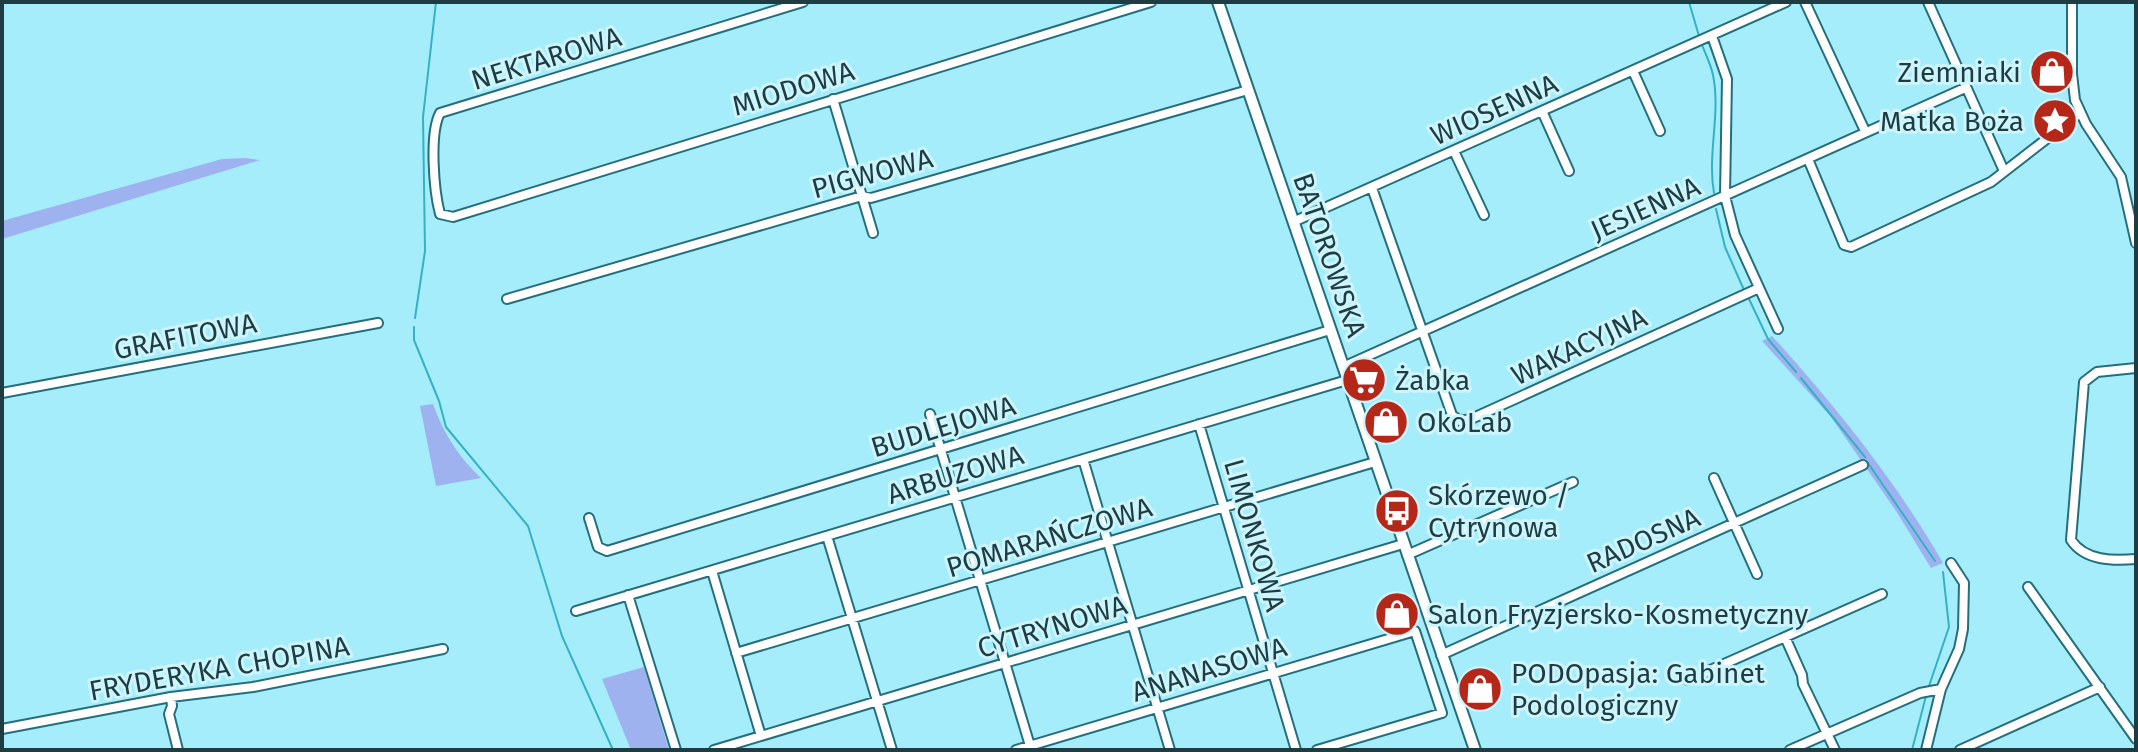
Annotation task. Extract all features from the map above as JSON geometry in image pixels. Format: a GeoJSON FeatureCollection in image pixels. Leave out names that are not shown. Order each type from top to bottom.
{"type":"FeatureCollection","features":[{"type":"Feature","properties":{"kind":"street","name":"NEKTAROWA"},"geometry":{"type":"LineString","coordinates":[[448,217],[440,214],[435,176],[435,127],[440,113],[803,2]]}},
{"type":"Feature","properties":{"kind":"street","name":"MIODOWA"},"geometry":{"type":"LineString","coordinates":[[448,217],[1151,2]]}},
{"type":"Feature","properties":{"kind":"street","name":"BATOROWSKA"},"geometry":{"type":"LineString","coordinates":[[1218,2],[1475,750]]}},
{"type":"Feature","properties":{"kind":"street","name":"WIOSENNA"},"geometry":{"type":"LineString","coordinates":[[1293,222],[1786,2]]}},
{"type":"Feature","properties":{"kind":"street"},"geometry":{"type":"LineString","coordinates":[[1805,2],[1865,131]]}},
{"type":"Feature","properties":{"kind":"street"},"geometry":{"type":"LineString","coordinates":[[1928,2],[2004,171]]}},
{"type":"Feature","properties":{"kind":"street"},"geometry":{"type":"LineString","coordinates":[[2072,2],[2073,88],[2080,113],[2121,177],[2136,243]]}},
{"type":"Feature","properties":{"kind":"street"},"geometry":{"type":"LineString","coordinates":[[1712,36],[1727,79],[1725,196],[1735,235],[1778,329]]}},
{"type":"Feature","properties":{"kind":"street"},"geometry":{"type":"LineString","coordinates":[[1633,71],[1660,131]]}},
{"type":"Feature","properties":{"kind":"street","name":"JESIENNA"},"geometry":{"type":"LineString","coordinates":[[1343,367],[1965,88]]}},
{"type":"Feature","properties":{"kind":"street","name":"PIGWOWA"},"geometry":{"type":"LineString","coordinates":[[507,299],[862,196],[871,198],[1248,90]]}},
{"type":"Feature","properties":{"kind":"street"},"geometry":{"type":"LineString","coordinates":[[833,99],[873,233]]}},
{"type":"Feature","properties":{"kind":"street"},"geometry":{"type":"LineString","coordinates":[[1542,111],[1569,171]]}},
{"type":"Feature","properties":{"kind":"street"},"geometry":{"type":"LineString","coordinates":[[1808,159],[1844,245],[1851,247],[1991,182],[2080,113]]}},
{"type":"Feature","properties":{"kind":"street"},"geometry":{"type":"LineString","coordinates":[[1454,151],[1484,215]]}},
{"type":"Feature","properties":{"kind":"street"},"geometry":{"type":"LineString","coordinates":[[1372,188],[1424,333]]}},
{"type":"Feature","properties":{"kind":"street","name":"WAKACYJNA"},"geometry":{"type":"LineString","coordinates":[[1424,333],[1452,415],[1460,421],[1471,419],[1759,288]]}},
{"type":"Feature","properties":{"kind":"street","name":"GRAFITOWA"},"geometry":{"type":"LineString","coordinates":[[2,393],[378,323]]}},
{"type":"Feature","properties":{"kind":"street","name":"BUDLEJOWA"},"geometry":{"type":"LineString","coordinates":[[589,518],[598,547],[607,551],[1330,330]]}},
{"type":"Feature","properties":{"kind":"street"},"geometry":{"type":"LineString","coordinates":[[2136,368],[2097,372],[2084,382],[2071,540],[2075,547],[2097,557],[2136,559]]}},
{"type":"Feature","properties":{"kind":"street","name":"ARBUZOWA"},"geometry":{"type":"LineString","coordinates":[[576,611],[1347,380]]}},
{"type":"Feature","properties":{"kind":"street"},"geometry":{"type":"LineString","coordinates":[[930,414],[1030,748]]}},
{"type":"Feature","properties":{"kind":"street","name":"LIMONKOWA"},"geometry":{"type":"LineString","coordinates":[[1199,424],[1296,750]]}},
{"type":"Feature","properties":{"kind":"street"},"geometry":{"type":"LineString","coordinates":[[1083,459],[1170,750]]}},
{"type":"Feature","properties":{"kind":"street","name":"POMARAŃCZOWA"},"geometry":{"type":"LineString","coordinates":[[736,653],[1375,462]]}},
{"type":"Feature","properties":{"kind":"street","name":"RADOSNA"},"geometry":{"type":"LineString","coordinates":[[1441,655],[1863,465]]}},
{"type":"Feature","properties":{"kind":"street"},"geometry":{"type":"LineString","coordinates":[[1714,478],[1757,574]]}},
{"type":"Feature","properties":{"kind":"street"},"geometry":{"type":"LineString","coordinates":[[1407,555],[1573,482]]}},
{"type":"Feature","properties":{"kind":"street"},"geometry":{"type":"LineString","coordinates":[[827,536],[892,750]]}},
{"type":"Feature","properties":{"kind":"street","name":"CYTRYNOWA"},"geometry":{"type":"LineString","coordinates":[[714,750],[1403,544]]}},
{"type":"Feature","properties":{"kind":"street"},"geometry":{"type":"LineString","coordinates":[[1926,750],[1941,689],[1959,649],[1963,629],[1964,583],[1951,563]]}},
{"type":"Feature","properties":{"kind":"street"},"geometry":{"type":"LineString","coordinates":[[712,571],[761,736]]}},
{"type":"Feature","properties":{"kind":"street"},"geometry":{"type":"LineString","coordinates":[[2028,587],[2136,739]]}},
{"type":"Feature","properties":{"kind":"street"},"geometry":{"type":"LineString","coordinates":[[1688,680],[1882,594]]}},
{"type":"Feature","properties":{"kind":"street"},"geometry":{"type":"LineString","coordinates":[[628,595],[676,750]]}},
{"type":"Feature","properties":{"kind":"street","name":"ANANASOWA"},"geometry":{"type":"LineString","coordinates":[[1016,750],[1415,631],[1442,713],[1317,750]]}},
{"type":"Feature","properties":{"kind":"street"},"geometry":{"type":"LineString","coordinates":[[1785,637],[1803,684],[1835,750]]}},
{"type":"Feature","properties":{"kind":"street","name":"FRYDERYKA CHOPINA"},"geometry":{"type":"LineString","coordinates":[[2,729],[171,697],[253,687],[443,649]]}},
{"type":"Feature","properties":{"kind":"street"},"geometry":{"type":"LineString","coordinates":[[1960,750],[2100,687]]}},
{"type":"Feature","properties":{"kind":"street"},"geometry":{"type":"LineString","coordinates":[[1790,750],[1920,693],[1941,689]]}},
{"type":"Feature","properties":{"kind":"street"},"geometry":{"type":"LineString","coordinates":[[171,697],[169,714],[178,750]]}},
{"type":"Feature","properties":{"kind":"shaded area"},"geometry":{"type":"Polygon","coordinates":[[[222,159],[260,160],[2,239],[2,221],[222,159]]]}},
{"type":"Feature","properties":{"kind":"shaded area"},"geometry":{"type":"Polygon","coordinates":[[[1772,336],[1864,445],[1943,563],[1931,568],[1831,417],[1762,341],[1772,336]]]}},
{"type":"Feature","properties":{"kind":"shaded area"},"geometry":{"type":"Polygon","coordinates":[[[433,404],[452,444],[481,478],[436,486],[420,406],[433,404]]]}},
{"type":"Feature","properties":{"kind":"shaded area"},"geometry":{"type":"Polygon","coordinates":[[[644,667],[669,750],[631,750],[602,679],[644,667]]]}},
{"type":"Feature","properties":{"kind":"waterway"},"geometry":{"type":"LineString","coordinates":[[415,318],[425,251],[423,117],[436,2]]}},
{"type":"Feature","properties":{"kind":"waterway"},"geometry":{"type":"LineString","coordinates":[[1689,2],[1699,36]]}},
{"type":"Feature","properties":{"kind":"waterway"},"geometry":{"type":"LineString","coordinates":[[1702,45],[1715,90],[1714,193]]}},
{"type":"Feature","properties":{"kind":"waterway"},"geometry":{"type":"LineString","coordinates":[[1716,209],[1725,247],[1744,290]]}},
{"type":"Feature","properties":{"kind":"waterway"},"geometry":{"type":"LineString","coordinates":[[1749,299],[1768,339],[1796,372]]}},
{"type":"Feature","properties":{"kind":"waterway"},"geometry":{"type":"LineString","coordinates":[[414,327],[414,340],[439,401],[446,427],[528,526],[562,636],[613,750]]}},
{"type":"Feature","properties":{"kind":"waterway"},"geometry":{"type":"LineString","coordinates":[[1801,378],[1865,457]]}},
{"type":"Feature","properties":{"kind":"waterway"},"geometry":{"type":"LineString","coordinates":[[1868,463],[1935,561]]}},
{"type":"Feature","properties":{"kind":"waterway"},"geometry":{"type":"LineString","coordinates":[[1929,686],[1949,627],[1943,572]]}},
{"type":"Feature","properties":{"kind":"waterway"},"geometry":{"type":"LineString","coordinates":[[1912,750],[1926,696]]}},
{"type":"Feature","properties":{"kind":"place","name":"Ziemniaki"},"geometry":{"type":"Point","coordinates":[2052,72]}},
{"type":"Feature","properties":{"kind":"place","name":"Matka Boża"},"geometry":{"type":"Point","coordinates":[2055,121]}},
{"type":"Feature","properties":{"kind":"place","name":"Żabka"},"geometry":{"type":"Point","coordinates":[1364,380]}},
{"type":"Feature","properties":{"kind":"place","name":"OkoLab"},"geometry":{"type":"Point","coordinates":[1386,422]}},
{"type":"Feature","properties":{"kind":"place","name":"Skórzewo / Cytrynowa"},"geometry":{"type":"Point","coordinates":[1397,511]}},
{"type":"Feature","properties":{"kind":"place","name":"Salon Fryzjersko-Kosmetyczny"},"geometry":{"type":"Point","coordinates":[1397,614]}},
{"type":"Feature","properties":{"kind":"place","name":"PODOpasja: Gabinet Podologiczny"},"geometry":{"type":"Point","coordinates":[1480,689]}}]}
